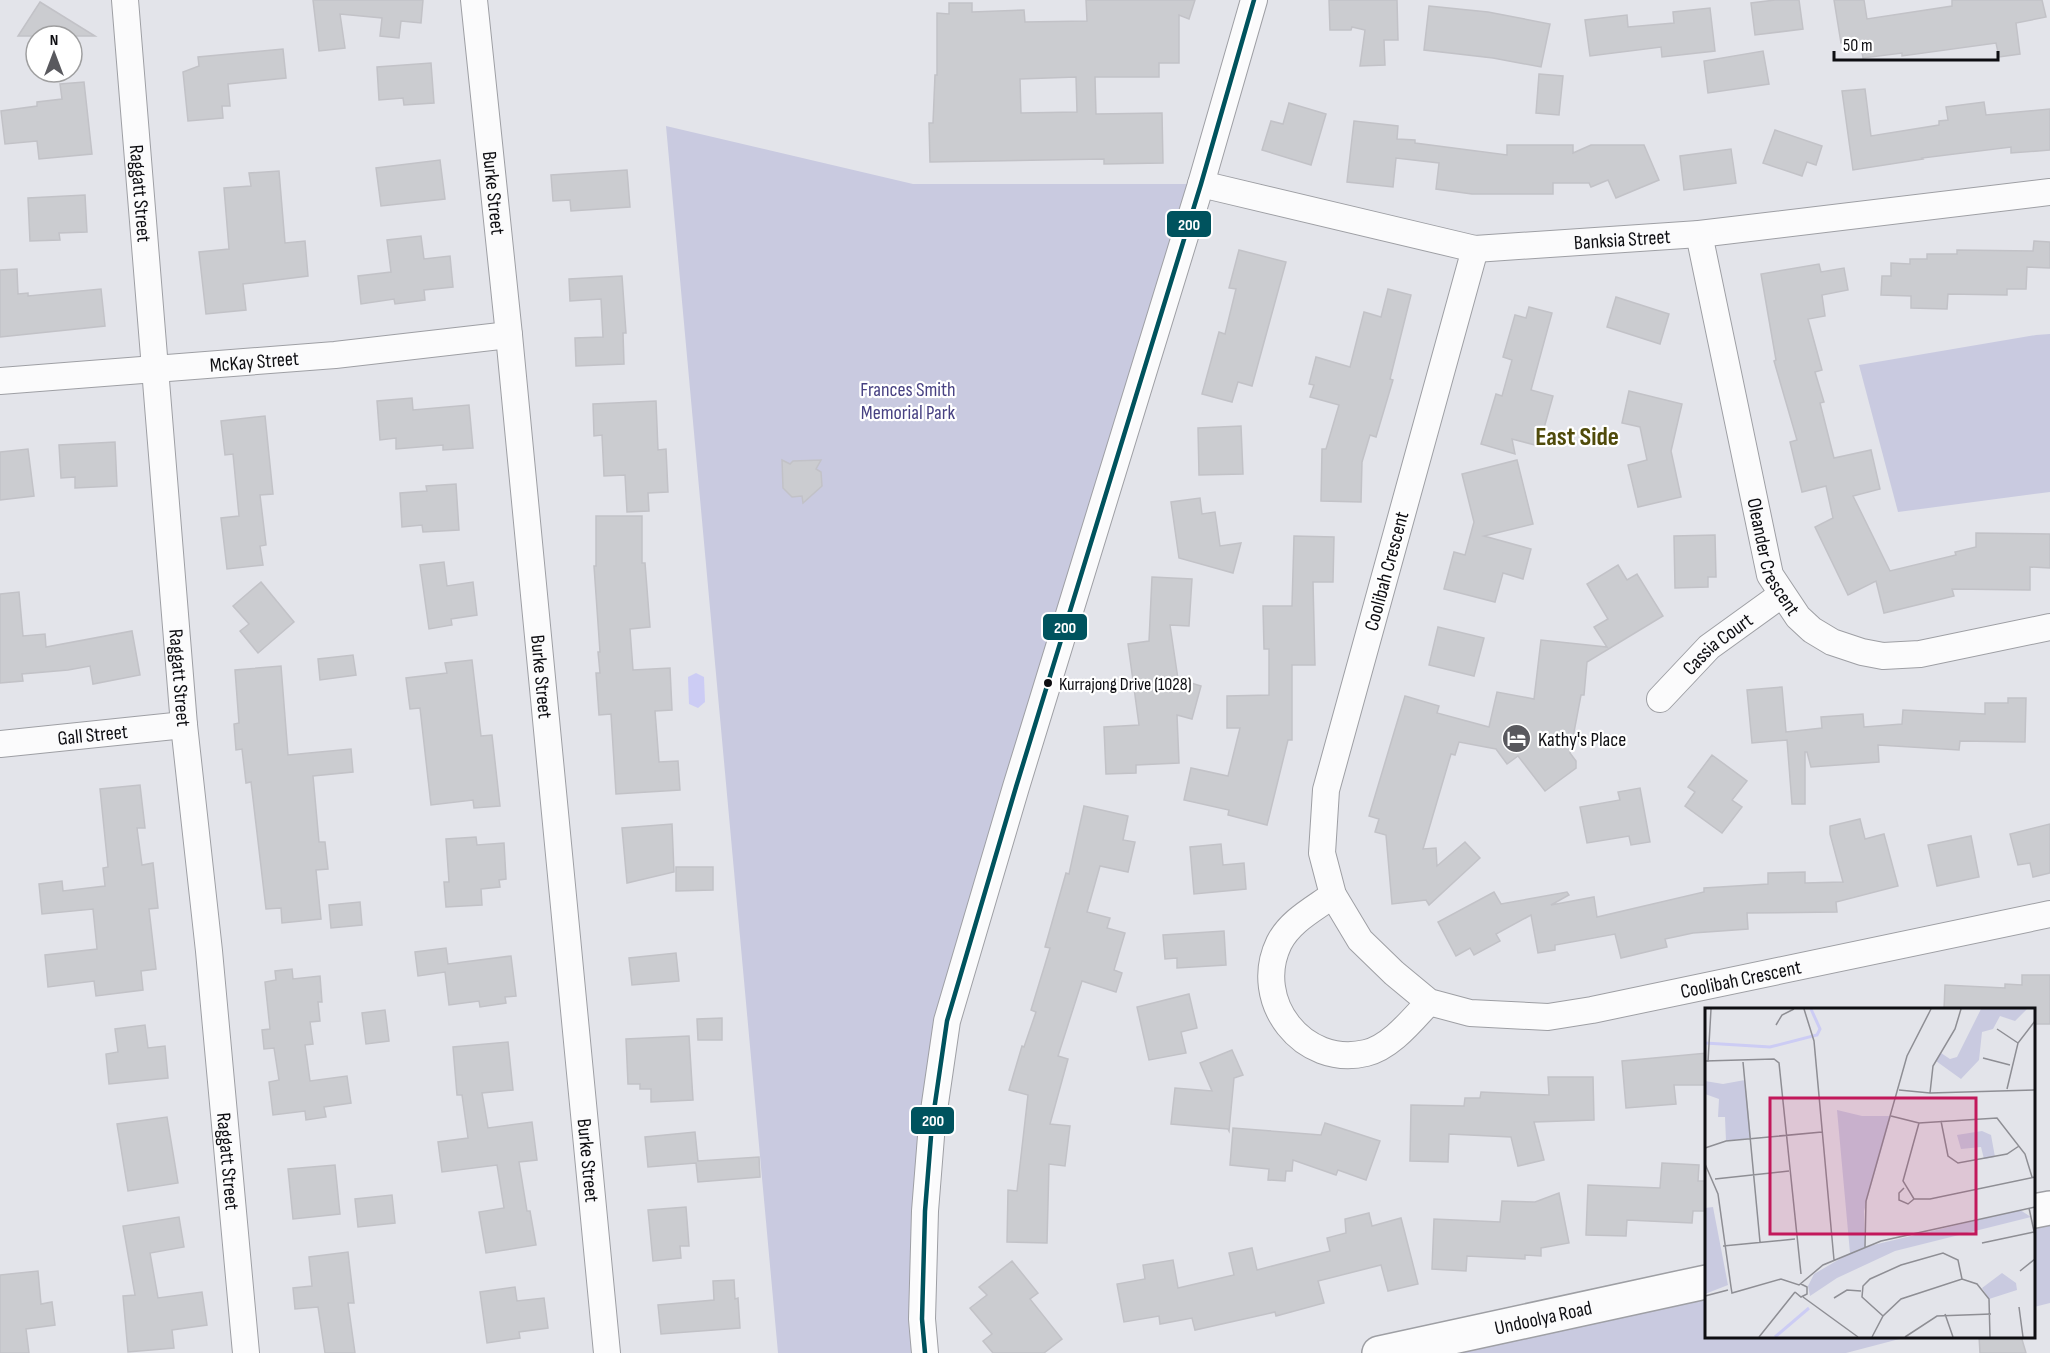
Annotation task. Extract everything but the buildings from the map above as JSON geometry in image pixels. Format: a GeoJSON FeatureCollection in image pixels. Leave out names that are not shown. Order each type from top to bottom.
{"type":"FeatureCollection","features":[{"type":"Feature","properties":{"kind":"main road"},"geometry":{"type":"LineString","coordinates":[[2035,1211],[2050,1208]]}},
{"type":"Feature","properties":{"kind":"main road","name":"Undoolya Road"},"geometry":{"type":"LineString","coordinates":[[1378,1353],[1705,1282]]}},
{"type":"Feature","properties":{"kind":"street","name":"Raggatt Street"},"geometry":{"type":"LineString","coordinates":[[125,0],[184,725],[209,951],[246,1353]]}},
{"type":"Feature","properties":{"kind":"street","name":"Burke Street"},"geometry":{"type":"LineString","coordinates":[[474,0],[509,335],[607,1353]]}},
{"type":"Feature","properties":{"kind":"street"},"geometry":{"type":"LineString","coordinates":[[925,1353],[922,1319],[925,1211],[932,1124],[947,1021],[1019,775],[1201,184],[1254,0]]}},
{"type":"Feature","properties":{"kind":"street","name":"Banksia Street"},"geometry":{"type":"LineString","coordinates":[[1201,184],[1475,249],[1699,234],[2050,192]]}},
{"type":"Feature","properties":{"kind":"street","name":"Oleander Crescent"},"geometry":{"type":"LineString","coordinates":[[1699,234],[1770,575],[1781,595],[1798,616],[1812,630],[1832,642],[1883,656],[1920,654],[2050,627]]}},
{"type":"Feature","properties":{"kind":"street","name":"Coolibah Crescent"},"geometry":{"type":"LineString","coordinates":[[1475,249],[1326,790],[1322,853],[1333,895],[1360,940],[1394,973],[1429,1002],[1470,1013],[1548,1017],[1592,1011],[2050,914]]}},
{"type":"Feature","properties":{"kind":"street","name":"McKay Street"},"geometry":{"type":"LineString","coordinates":[[0,381],[334,355],[509,335]]}},
{"type":"Feature","properties":{"kind":"street","name":"Cassia Court"},"geometry":{"type":"LineString","coordinates":[[1660,699],[1709,647],[1781,595]]}},
{"type":"Feature","properties":{"kind":"street","name":"Gall Street"},"geometry":{"type":"LineString","coordinates":[[0,744],[184,725]]}},
{"type":"Feature","properties":{"kind":"street"},"geometry":{"type":"LineString","coordinates":[[1333,895],[1296,921],[1279,943],[1271,969],[1273,989],[1281,1017],[1300,1039],[1318,1050],[1345,1054],[1367,1053],[1396,1036],[1429,1002]]}},
{"type":"Feature","properties":{"kind":"green space","name":"Frances Smith Memorial Park"},"geometry":{"type":"Polygon","coordinates":[[[666,126],[913,184],[1201,184],[947,1021],[925,1353],[778,1353],[666,126]]]}},
{"type":"Feature","properties":{"kind":"green space"},"geometry":{"type":"Polygon","coordinates":[[[2050,334],[2050,492],[1898,512],[1859,365],[2050,334]]]}},
{"type":"Feature","properties":{"kind":"green space"},"geometry":{"type":"Polygon","coordinates":[[[2050,1208],[2050,1303],[2035,1307],[2035,1211],[2050,1208]]]}},
{"type":"Feature","properties":{"kind":"green space"},"geometry":{"type":"Polygon","coordinates":[[[1705,1282],[1705,1338],[1903,1338],[1846,1353],[1379,1353],[1705,1282]]]}},
{"type":"Feature","properties":{"kind":"water"},"geometry":{"type":"Polygon","coordinates":[[[696,673],[704,677],[705,702],[698,708],[689,704],[688,677],[696,673]]]}},
{"type":"Feature","properties":{"kind":"transit line","name":"200"},"geometry":{"type":"LineString","coordinates":[[925,1353],[922,1319],[925,1211],[932,1124],[947,1021],[1016,787],[1201,184],[1254,0]]}},
{"type":"Feature","properties":{"kind":"place","name":"Kurrajong Drive (1028)"},"geometry":{"type":"Point","coordinates":[1048,683]}},
{"type":"Feature","properties":{"kind":"place","name":"Kathy's Place"},"geometry":{"type":"Point","coordinates":[1517,739]}},
{"type":"Feature","properties":{"kind":"district","name":"East Side"},"geometry":{"type":"Point","coordinates":[1577,436]}}]}
